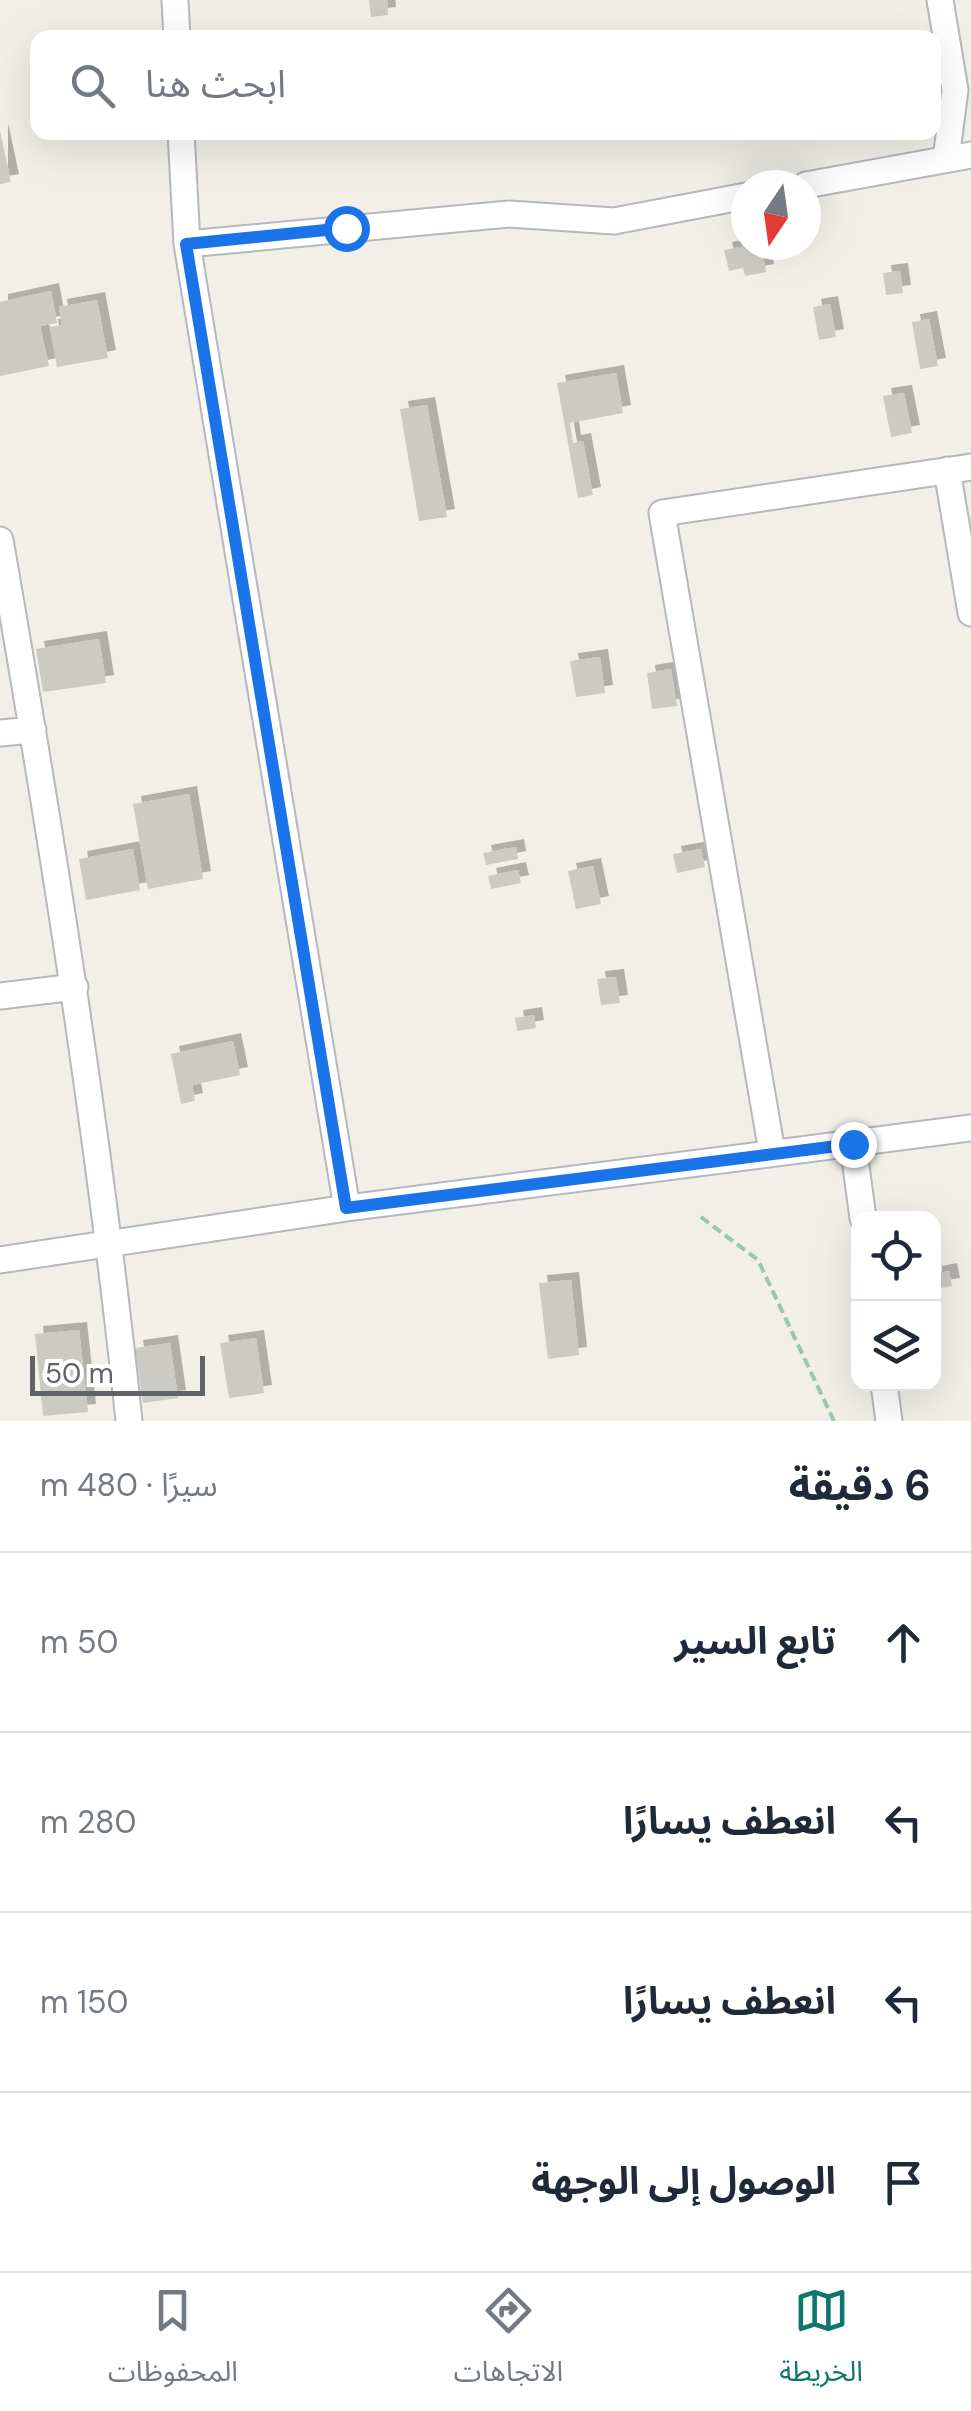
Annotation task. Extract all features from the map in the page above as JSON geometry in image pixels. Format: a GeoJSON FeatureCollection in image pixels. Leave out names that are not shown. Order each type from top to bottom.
{"type":"FeatureCollection","features":[{"type":"Feature","properties":{"kind":"street"},"geometry":{"type":"LineString","coordinates":[[175,0],[176,30]]}},
{"type":"Feature","properties":{"kind":"street"},"geometry":{"type":"LineString","coordinates":[[821,182],[958,157],[955,90],[940,0]]}},
{"type":"Feature","properties":{"kind":"street"},"geometry":{"type":"LineString","coordinates":[[181,140],[186,244],[346,1208]]}},
{"type":"Feature","properties":{"kind":"street"},"geometry":{"type":"LineString","coordinates":[[186,244],[509,214],[614,221],[731,199]]}},
{"type":"Feature","properties":{"kind":"street"},"geometry":{"type":"LineString","coordinates":[[772,1152],[662,513],[959,468],[971,612]]}},
{"type":"Feature","properties":{"kind":"street"},"geometry":{"type":"LineString","coordinates":[[0,540],[75,987],[130,1421]]}},
{"type":"Feature","properties":{"kind":"street"},"geometry":{"type":"LineString","coordinates":[[0,733],[33,730]]}},
{"type":"Feature","properties":{"kind":"street"},"geometry":{"type":"LineString","coordinates":[[0,996],[75,987]]}},
{"type":"Feature","properties":{"kind":"street"},"geometry":{"type":"LineString","coordinates":[[0,1260],[346,1208],[971,1128]]}},
{"type":"Feature","properties":{"kind":"street"},"geometry":{"type":"LineString","coordinates":[[853,1144],[861,1211]]}},
{"type":"Feature","properties":{"kind":"street"},"geometry":{"type":"LineString","coordinates":[[885,1391],[889,1421]]}},
{"type":"Feature","properties":{"kind":"path"},"geometry":{"type":"LineString","coordinates":[[701,1218],[758,1260],[834,1421]]}},
{"type":"Feature","properties":{"kind":"building"},"geometry":{"type":"Polygon","coordinates":[[[369,0],[387,0],[388,15],[371,17],[369,0]]]}},
{"type":"Feature","properties":{"kind":"building"},"geometry":{"type":"Polygon","coordinates":[[[0,131],[11,182],[0,184],[0,131]]]}},
{"type":"Feature","properties":{"kind":"building"},"geometry":{"type":"Polygon","coordinates":[[[731,249],[731,260],[764,260],[766,272],[745,276],[743,268],[729,271],[724,250],[731,249]]]}},
{"type":"Feature","properties":{"kind":"building"},"geometry":{"type":"Polygon","coordinates":[[[900,271],[903,293],[886,295],[883,273],[900,271]]]}},
{"type":"Feature","properties":{"kind":"building"},"geometry":{"type":"Polygon","coordinates":[[[51,291],[57,323],[40,326],[49,366],[0,376],[0,302],[51,291]]]}},
{"type":"Feature","properties":{"kind":"building"},"geometry":{"type":"Polygon","coordinates":[[[97,300],[108,358],[57,367],[50,327],[62,325],[59,307],[97,300]]]}},
{"type":"Feature","properties":{"kind":"building"},"geometry":{"type":"Polygon","coordinates":[[[830,304],[836,337],[819,340],[813,307],[830,304]]]}},
{"type":"Feature","properties":{"kind":"building"},"geometry":{"type":"Polygon","coordinates":[[[929,319],[938,366],[920,369],[912,322],[929,319]]]}},
{"type":"Feature","properties":{"kind":"building"},"geometry":{"type":"Polygon","coordinates":[[[616,373],[623,413],[570,423],[573,443],[583,441],[593,495],[578,498],[557,383],[616,373]]]}},
{"type":"Feature","properties":{"kind":"building"},"geometry":{"type":"Polygon","coordinates":[[[904,393],[912,433],[891,437],[883,396],[904,393]]]}},
{"type":"Feature","properties":{"kind":"building"},"geometry":{"type":"Polygon","coordinates":[[[427,405],[447,517],[419,521],[400,409],[427,405]]]}},
{"type":"Feature","properties":{"kind":"building"},"geometry":{"type":"Polygon","coordinates":[[[99,639],[106,683],[43,692],[36,649],[99,639]]]}},
{"type":"Feature","properties":{"kind":"building"},"geometry":{"type":"Polygon","coordinates":[[[600,657],[605,693],[576,697],[570,661],[600,657]]]}},
{"type":"Feature","properties":{"kind":"building"},"geometry":{"type":"Polygon","coordinates":[[[671,669],[677,706],[652,709],[647,673],[671,669]]]}},
{"type":"Feature","properties":{"kind":"building"},"geometry":{"type":"Polygon","coordinates":[[[189,794],[203,879],[148,889],[133,804],[189,794]]]}},
{"type":"Feature","properties":{"kind":"building"},"geometry":{"type":"Polygon","coordinates":[[[516,847],[518,859],[486,865],[483,853],[516,847]]]}},
{"type":"Feature","properties":{"kind":"building"},"geometry":{"type":"Polygon","coordinates":[[[133,849],[140,890],[86,900],[79,859],[133,849]]]}},
{"type":"Feature","properties":{"kind":"building"},"geometry":{"type":"Polygon","coordinates":[[[701,849],[705,867],[677,873],[673,854],[701,849]]]}},
{"type":"Feature","properties":{"kind":"building"},"geometry":{"type":"Polygon","coordinates":[[[593,866],[601,904],[576,909],[568,871],[593,866]]]}},
{"type":"Feature","properties":{"kind":"building"},"geometry":{"type":"Polygon","coordinates":[[[518,870],[521,883],[491,889],[488,876],[518,870]]]}},
{"type":"Feature","properties":{"kind":"building"},"geometry":{"type":"Polygon","coordinates":[[[616,977],[620,1003],[601,1005],[597,979],[616,977]]]}},
{"type":"Feature","properties":{"kind":"building"},"geometry":{"type":"Polygon","coordinates":[[[534,1015],[536,1028],[517,1031],[515,1018],[534,1015]]]}},
{"type":"Feature","properties":{"kind":"building"},"geometry":{"type":"Polygon","coordinates":[[[233,1041],[240,1075],[192,1085],[195,1101],[181,1104],[171,1054],[233,1041]]]}},
{"type":"Feature","properties":{"kind":"building"},"geometry":{"type":"Polygon","coordinates":[[[949,1271],[952,1286],[941,1288],[941,1273],[949,1271]]]}},
{"type":"Feature","properties":{"kind":"building"},"geometry":{"type":"Polygon","coordinates":[[[571,1280],[579,1355],[548,1359],[539,1283],[571,1280]]]}},
{"type":"Feature","properties":{"kind":"building"},"geometry":{"type":"Polygon","coordinates":[[[79,1330],[88,1412],[43,1416],[35,1334],[79,1330]]]}},
{"type":"Feature","properties":{"kind":"building"},"geometry":{"type":"Polygon","coordinates":[[[256,1338],[264,1393],[229,1398],[220,1343],[256,1338]]]}},
{"type":"Feature","properties":{"kind":"building"},"geometry":{"type":"Polygon","coordinates":[[[170,1343],[178,1398],[143,1403],[135,1348],[170,1343]]]}},
{"type":"Feature","properties":{"kind":"route"},"geometry":{"type":"LineString","coordinates":[[346,228],[186,244],[346,1208],[853,1144]]}}]}
